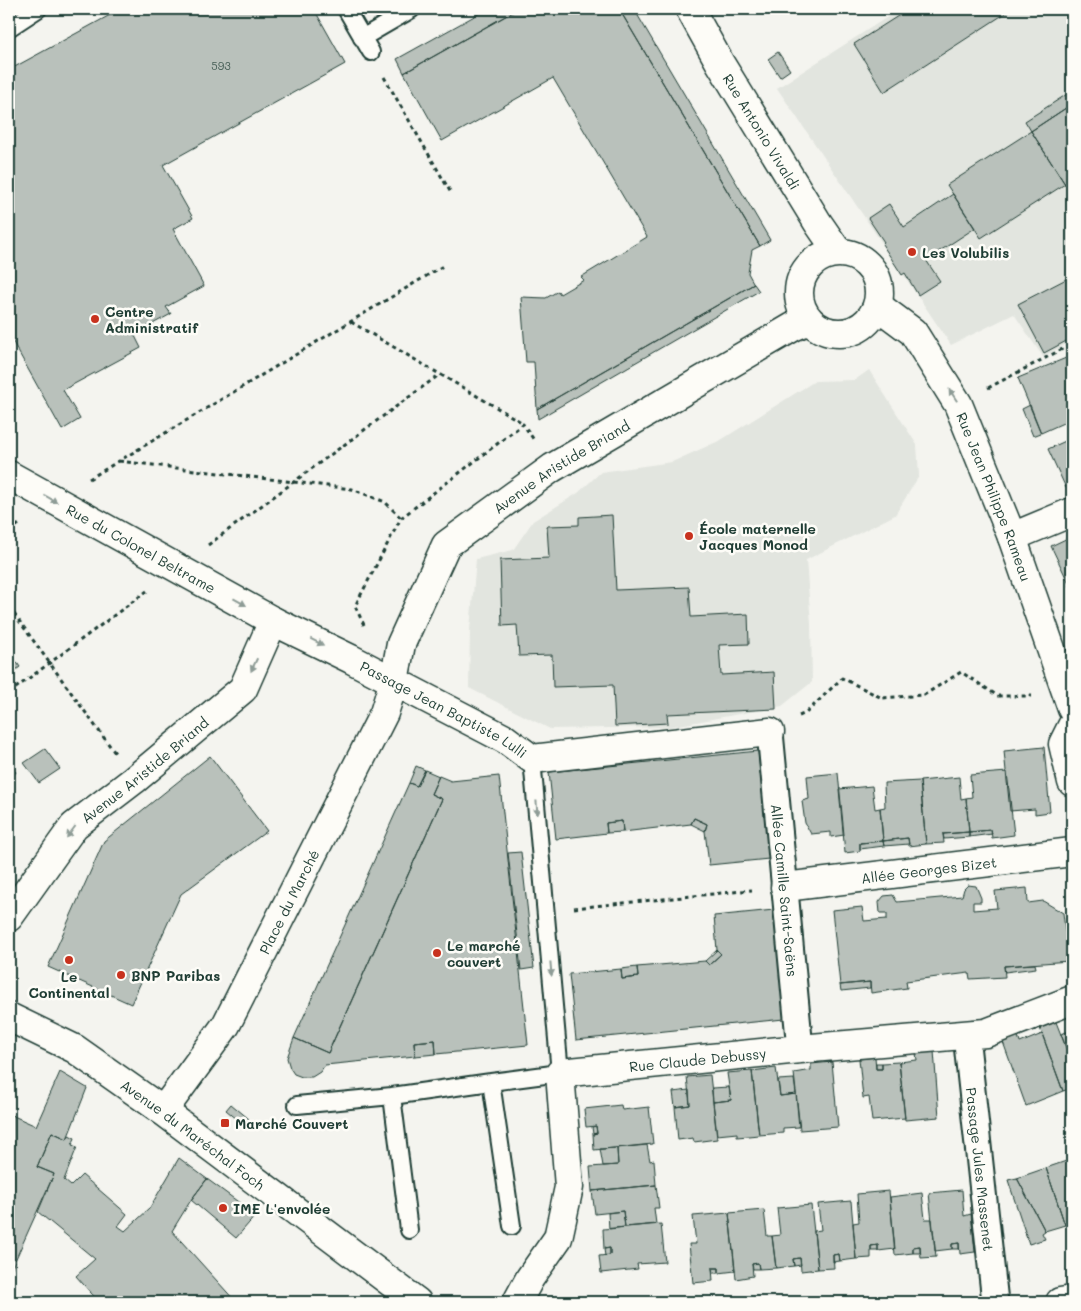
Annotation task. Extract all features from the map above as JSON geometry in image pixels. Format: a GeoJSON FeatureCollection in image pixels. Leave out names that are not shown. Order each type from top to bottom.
{"type":"FeatureCollection","features":[{"type":"Feature","properties":{"kind":"street","name":"Rue Antonio Vivaldi"},"geometry":{"type":"LineString","coordinates":[[690,9],[818,223],[838,252]]}},
{"type":"Feature","properties":{"kind":"street"},"geometry":{"type":"LineString","coordinates":[[838,252],[851,254],[863,259],[872,269],[878,280],[880,293],[878,306],[871,319],[860,328],[848,333],[834,333],[820,328],[809,320],[802,309],[798,296],[804,271],[825,254],[838,252]]}},
{"type":"Feature","properties":{"kind":"street","name":"Rue Jean Philippe Rameau"},"geometry":{"type":"LineString","coordinates":[[878,306],[913,332],[958,404],[1012,537],[1069,701]]}},
{"type":"Feature","properties":{"kind":"street","name":"Avenue Aristide Briand"},"geometry":{"type":"LineString","coordinates":[[394,681],[401,644],[446,545],[552,468],[809,320]]}},
{"type":"Feature","properties":{"kind":"street","name":"Rue du Colonel Beltrame"},"geometry":{"type":"LineString","coordinates":[[9,475],[274,621]]}},
{"type":"Feature","properties":{"kind":"street"},"geometry":{"type":"LineString","coordinates":[[1012,537],[1072,512]]}},
{"type":"Feature","properties":{"kind":"street","name":"Avenue Aristide Briand"},"geometry":{"type":"LineString","coordinates":[[9,917],[74,826],[134,780],[243,689],[274,621]]}},
{"type":"Feature","properties":{"kind":"street","name":"Passage Jean Baptiste Lulli"},"geometry":{"type":"LineString","coordinates":[[274,621],[505,739],[532,759],[770,732]]}},
{"type":"Feature","properties":{"kind":"street","name":"Place du Marché"},"geometry":{"type":"LineString","coordinates":[[163,1111],[226,1025],[384,713],[394,681]]}},
{"type":"Feature","properties":{"kind":"street"},"geometry":{"type":"LineString","coordinates":[[1072,726],[1063,744],[1072,782]]}},
{"type":"Feature","properties":{"kind":"street","name":"Allée Camille Saint-Saëns"},"geometry":{"type":"LineString","coordinates":[[770,732],[800,1049]]}},
{"type":"Feature","properties":{"kind":"street","name":"Allée Georges Bizet"},"geometry":{"type":"LineString","coordinates":[[785,886],[1072,852]]}},
{"type":"Feature","properties":{"kind":"street","name":"Rue Claude Debussy"},"geometry":{"type":"LineString","coordinates":[[560,1073],[986,1033],[1072,1000]]}},
{"type":"Feature","properties":{"kind":"street","name":"Avenue du Maréchal Foch"},"geometry":{"type":"LineString","coordinates":[[9,1017],[75,1049],[163,1111],[417,1302]]}},
{"type":"Feature","properties":{"kind":"street","name":"Passage Jules Massenet"},"geometry":{"type":"LineString","coordinates":[[966,1035],[995,1302]]}},
{"type":"Feature","properties":{"kind":"street"},"geometry":{"type":"LineString","coordinates":[[517,1302],[530,1278],[558,1238],[569,1187],[560,1073]]}},
{"type":"Feature","properties":{"kind":"street"},"geometry":{"type":"LineString","coordinates":[[1060,1302],[1072,1300]]}},
{"type":"Feature","properties":{"kind":"lane"},"geometry":{"type":"LineString","coordinates":[[9,28],[38,9]]}},
{"type":"Feature","properties":{"kind":"lane"},"geometry":{"type":"LineString","coordinates":[[346,9],[370,52]]}},
{"type":"Feature","properties":{"kind":"lane"},"geometry":{"type":"LineString","coordinates":[[362,38],[412,9]]}},
{"type":"Feature","properties":{"kind":"lane"},"geometry":{"type":"LineString","coordinates":[[297,1105],[392,1096],[560,1073],[532,759]]}},
{"type":"Feature","properties":{"kind":"lane"},"geometry":{"type":"LineString","coordinates":[[491,1082],[512,1226]]}},
{"type":"Feature","properties":{"kind":"lane"},"geometry":{"type":"LineString","coordinates":[[392,1096],[409,1230]]}},
{"type":"Feature","properties":{"kind":"path"},"geometry":{"type":"LineString","coordinates":[[370,52],[451,193]]}},
{"type":"Feature","properties":{"kind":"path"},"geometry":{"type":"LineString","coordinates":[[9,532],[53,500],[443,266]]}},
{"type":"Feature","properties":{"kind":"path"},"geometry":{"type":"LineString","coordinates":[[351,322],[523,424]]}},
{"type":"Feature","properties":{"kind":"path"},"geometry":{"type":"LineString","coordinates":[[958,404],[1072,344]]}},
{"type":"Feature","properties":{"kind":"path"},"geometry":{"type":"LineString","coordinates":[[9,693],[439,375]]}},
{"type":"Feature","properties":{"kind":"path"},"geometry":{"type":"LineString","coordinates":[[118,461],[352,489],[385,502],[401,518]]}},
{"type":"Feature","properties":{"kind":"path"},"geometry":{"type":"LineString","coordinates":[[9,607],[134,780]]}},
{"type":"Feature","properties":{"kind":"path"},"geometry":{"type":"LineString","coordinates":[[770,732],[806,713],[842,678],[882,698],[924,695],[961,672],[998,696],[1035,696],[1069,701]]}},
{"type":"Feature","properties":{"kind":"path"},"geometry":{"type":"LineString","coordinates":[[546,911],[785,886]]}},
{"type":"Feature","properties":{"kind":"shaded area"},"geometry":{"type":"Polygon","coordinates":[[[900,9],[1072,9],[1072,341],[1043,357],[1014,314],[951,345],[777,88],[900,9]]]}},
{"type":"Feature","properties":{"kind":"shaded area","name":"École maternelle Jacques Monod"},"geometry":{"type":"Polygon","coordinates":[[[869,370],[917,445],[919,476],[895,515],[806,560],[811,624],[812,682],[782,706],[669,727],[550,729],[469,688],[470,630],[476,559],[513,550],[533,521],[578,493],[601,472],[672,462],[721,440],[815,381],[855,380],[869,370]]]}},
{"type":"Feature","properties":{"kind":"building"},"geometry":{"type":"Polygon","coordinates":[[[121,9],[314,9],[345,64],[163,165],[193,218],[173,229],[204,286],[166,307],[171,314],[134,334],[141,348],[63,390],[80,419],[62,430],[9,335],[9,70],[121,9]]]}},
{"type":"Feature","properties":{"kind":"building"},"geometry":{"type":"Polygon","coordinates":[[[487,9],[518,9],[404,73],[397,59],[487,9]]]}},
{"type":"Feature","properties":{"kind":"building"},"geometry":{"type":"Polygon","coordinates":[[[518,9],[619,9],[760,246],[752,250],[748,273],[754,284],[537,409],[534,362],[526,362],[521,297],[546,298],[558,291],[560,294],[584,280],[581,277],[647,237],[553,78],[442,141],[404,73],[518,9]]]}},
{"type":"Feature","properties":{"kind":"building"},"geometry":{"type":"Polygon","coordinates":[[[619,9],[634,9],[770,240],[760,246],[619,9]]]}},
{"type":"Feature","properties":{"kind":"building"},"geometry":{"type":"Polygon","coordinates":[[[909,9],[1012,9],[884,92],[854,44],[909,9]]]}},
{"type":"Feature","properties":{"kind":"building"},"geometry":{"type":"Polygon","coordinates":[[[778,52],[790,70],[780,77],[768,59],[778,52]]]}},
{"type":"Feature","properties":{"kind":"building"},"geometry":{"type":"Polygon","coordinates":[[[1072,91],[1072,104],[1031,131],[1025,121],[1072,91]]]}},
{"type":"Feature","properties":{"kind":"building"},"geometry":{"type":"Polygon","coordinates":[[[1072,104],[1072,179],[1065,184],[1031,131],[1072,104]]]}},
{"type":"Feature","properties":{"kind":"building"},"geometry":{"type":"Polygon","coordinates":[[[1031,131],[1065,184],[981,238],[947,185],[1031,131]]]}},
{"type":"Feature","properties":{"kind":"building","name":"Les Volubilis"},"geometry":{"type":"Polygon","coordinates":[[[953,194],[975,228],[926,260],[940,281],[918,295],[905,273],[902,275],[868,218],[889,204],[904,227],[953,194]]]}},
{"type":"Feature","properties":{"kind":"building"},"geometry":{"type":"Polygon","coordinates":[[[1072,276],[1072,338],[1044,353],[1018,304],[1072,276]]]}},
{"type":"Feature","properties":{"kind":"building"},"geometry":{"type":"Polygon","coordinates":[[[754,284],[759,291],[538,419],[537,409],[754,284]]]}},
{"type":"Feature","properties":{"kind":"building"},"geometry":{"type":"Polygon","coordinates":[[[1066,358],[1072,373],[1072,419],[1041,433],[1018,378],[1066,358]]]}},
{"type":"Feature","properties":{"kind":"building"},"geometry":{"type":"Polygon","coordinates":[[[1030,405],[1041,433],[1033,436],[1022,409],[1030,405]]]}},
{"type":"Feature","properties":{"kind":"building"},"geometry":{"type":"Polygon","coordinates":[[[1072,438],[1072,485],[1066,488],[1048,449],[1072,438]]]}},
{"type":"Feature","properties":{"kind":"building"},"geometry":{"type":"Polygon","coordinates":[[[612,515],[616,590],[689,587],[691,617],[748,614],[749,644],[719,645],[721,675],[774,672],[776,709],[667,714],[668,723],[615,726],[613,685],[553,687],[552,655],[519,656],[517,625],[502,626],[500,560],[549,558],[547,526],[579,525],[579,517],[612,515]]]}},
{"type":"Feature","properties":{"kind":"building"},"geometry":{"type":"Polygon","coordinates":[[[1072,536],[1072,590],[1051,546],[1072,536]]]}},
{"type":"Feature","properties":{"kind":"building"},"geometry":{"type":"Polygon","coordinates":[[[9,651],[20,667],[9,675],[9,651]]]}},
{"type":"Feature","properties":{"kind":"building"},"geometry":{"type":"Polygon","coordinates":[[[1044,747],[1050,812],[1035,814],[1035,809],[1010,811],[1004,751],[1044,747]]]}},
{"type":"Feature","properties":{"kind":"building"},"geometry":{"type":"Polygon","coordinates":[[[45,749],[60,769],[39,783],[24,763],[45,749]]]}},
{"type":"Feature","properties":{"kind":"building"},"geometry":{"type":"Polygon","coordinates":[[[758,751],[769,859],[709,865],[705,831],[707,824],[694,818],[691,824],[623,832],[622,821],[606,823],[607,833],[556,839],[549,772],[758,751]]]}},
{"type":"Feature","properties":{"kind":"building"},"geometry":{"type":"Polygon","coordinates":[[[210,756],[267,831],[181,894],[131,1004],[48,967],[104,841],[210,756]]]}},
{"type":"Feature","properties":{"kind":"building"},"geometry":{"type":"Polygon","coordinates":[[[416,766],[425,770],[417,786],[409,783],[416,766]]]}},
{"type":"Feature","properties":{"kind":"building"},"geometry":{"type":"Polygon","coordinates":[[[9,767],[16,772],[9,781],[9,767]]]}},
{"type":"Feature","properties":{"kind":"building"},"geometry":{"type":"Polygon","coordinates":[[[425,770],[439,776],[431,794],[442,799],[328,1053],[294,1038],[409,783],[417,786],[425,770]]]}},
{"type":"Feature","properties":{"kind":"building"},"geometry":{"type":"Polygon","coordinates":[[[1007,772],[1014,835],[992,838],[991,830],[969,832],[966,798],[972,797],[970,775],[1007,772]]]}},
{"type":"Feature","properties":{"kind":"building"},"geometry":{"type":"Polygon","coordinates":[[[838,773],[844,835],[831,837],[831,832],[811,834],[805,823],[802,801],[809,799],[807,776],[838,773]]]}},
{"type":"Feature","properties":{"kind":"building"},"geometry":{"type":"Polygon","coordinates":[[[439,776],[451,781],[499,776],[528,1045],[436,1054],[435,1040],[414,1042],[415,1056],[325,1065],[320,1072],[312,1077],[302,1077],[294,1074],[287,1058],[294,1038],[328,1053],[442,799],[431,794],[439,776]]]}},
{"type":"Feature","properties":{"kind":"building"},"geometry":{"type":"Polygon","coordinates":[[[959,777],[961,799],[966,798],[969,832],[943,834],[944,843],[926,844],[920,781],[959,777]]]}},
{"type":"Feature","properties":{"kind":"building"},"geometry":{"type":"Polygon","coordinates":[[[920,781],[926,844],[909,846],[908,838],[883,841],[880,808],[885,807],[884,783],[920,781]]]}},
{"type":"Feature","properties":{"kind":"building"},"geometry":{"type":"Polygon","coordinates":[[[872,786],[875,809],[880,808],[883,841],[860,843],[860,851],[845,853],[839,789],[872,786]]]}},
{"type":"Feature","properties":{"kind":"building"},"geometry":{"type":"Polygon","coordinates":[[[694,818],[707,824],[705,831],[691,824],[694,818]]]}},
{"type":"Feature","properties":{"kind":"building"},"geometry":{"type":"Polygon","coordinates":[[[622,821],[623,832],[607,833],[606,823],[622,821]]]}},
{"type":"Feature","properties":{"kind":"building"},"geometry":{"type":"Polygon","coordinates":[[[991,830],[992,834],[969,837],[969,832],[991,830]]]}},
{"type":"Feature","properties":{"kind":"building"},"geometry":{"type":"Polygon","coordinates":[[[969,832],[969,837],[944,839],[943,834],[969,832]]]}},
{"type":"Feature","properties":{"kind":"building"},"geometry":{"type":"Polygon","coordinates":[[[908,838],[909,844],[884,846],[883,841],[908,838]]]}},
{"type":"Feature","properties":{"kind":"building"},"geometry":{"type":"Polygon","coordinates":[[[883,841],[884,846],[860,849],[860,843],[883,841]]]}},
{"type":"Feature","properties":{"kind":"building"},"geometry":{"type":"Polygon","coordinates":[[[521,852],[534,968],[521,970],[508,853],[521,852]]]}},
{"type":"Feature","properties":{"kind":"building"},"geometry":{"type":"Polygon","coordinates":[[[968,885],[976,886],[981,898],[981,902],[973,902],[973,910],[997,908],[995,891],[1027,888],[1028,903],[1043,901],[1063,913],[1069,961],[1004,966],[1005,977],[970,979],[969,973],[906,981],[907,988],[871,993],[870,982],[840,985],[832,910],[862,907],[864,921],[887,919],[887,913],[880,913],[879,902],[884,896],[893,895],[897,902],[962,896],[964,889],[968,885]]]}},
{"type":"Feature","properties":{"kind":"building"},"geometry":{"type":"Polygon","coordinates":[[[774,910],[784,1019],[576,1040],[569,974],[621,969],[622,979],[638,977],[637,967],[705,961],[709,965],[721,954],[717,950],[714,916],[774,910]]]}},
{"type":"Feature","properties":{"kind":"building"},"geometry":{"type":"Polygon","coordinates":[[[717,950],[721,954],[709,965],[705,961],[717,950]]]}},
{"type":"Feature","properties":{"kind":"building"},"geometry":{"type":"Polygon","coordinates":[[[1035,964],[1036,968],[1005,972],[1004,966],[1035,964]]]}},
{"type":"Feature","properties":{"kind":"building"},"geometry":{"type":"Polygon","coordinates":[[[637,967],[638,977],[622,979],[621,969],[637,967]]]}},
{"type":"Feature","properties":{"kind":"building"},"geometry":{"type":"Polygon","coordinates":[[[870,982],[870,988],[841,991],[840,985],[870,982]]]}},
{"type":"Feature","properties":{"kind":"building"},"geometry":{"type":"Polygon","coordinates":[[[1056,1022],[1067,1050],[1072,1048],[1072,1088],[1063,1091],[1040,1028],[1056,1022]]]}},
{"type":"Feature","properties":{"kind":"building"},"geometry":{"type":"Polygon","coordinates":[[[1072,1030],[1072,1048],[1067,1050],[1061,1034],[1072,1030]]]}},
{"type":"Feature","properties":{"kind":"building"},"geometry":{"type":"Polygon","coordinates":[[[1042,1034],[1063,1091],[1026,1106],[1003,1042],[1018,1036],[1020,1043],[1042,1034]]]}},
{"type":"Feature","properties":{"kind":"building"},"geometry":{"type":"Polygon","coordinates":[[[435,1040],[436,1054],[415,1056],[414,1042],[435,1040]]]}},
{"type":"Feature","properties":{"kind":"building"},"geometry":{"type":"Polygon","coordinates":[[[934,1051],[939,1117],[905,1120],[899,1062],[917,1060],[916,1053],[934,1051]]]}},
{"type":"Feature","properties":{"kind":"building"},"geometry":{"type":"Polygon","coordinates":[[[875,1057],[876,1069],[882,1069],[882,1063],[899,1062],[905,1118],[872,1121],[869,1097],[863,1098],[859,1059],[875,1057]]]}},
{"type":"Feature","properties":{"kind":"building"},"geometry":{"type":"Polygon","coordinates":[[[832,1062],[838,1127],[800,1130],[794,1073],[811,1070],[811,1064],[832,1062]]]}},
{"type":"Feature","properties":{"kind":"building"},"geometry":{"type":"Polygon","coordinates":[[[876,1063],[882,1063],[882,1069],[876,1069],[876,1063]]]}},
{"type":"Feature","properties":{"kind":"building"},"geometry":{"type":"Polygon","coordinates":[[[776,1068],[780,1096],[796,1094],[799,1127],[783,1128],[783,1133],[759,1135],[752,1071],[776,1068]]]}},
{"type":"Feature","properties":{"kind":"building"},"geometry":{"type":"Polygon","coordinates":[[[752,1071],[759,1135],[737,1137],[737,1133],[717,1135],[713,1102],[731,1100],[727,1073],[752,1071]]]}},
{"type":"Feature","properties":{"kind":"building"},"geometry":{"type":"Polygon","coordinates":[[[60,1072],[87,1088],[67,1139],[52,1132],[37,1167],[54,1174],[9,1274],[9,1168],[11,1163],[9,1161],[9,1114],[36,1126],[60,1072]]]}},
{"type":"Feature","properties":{"kind":"building"},"geometry":{"type":"Polygon","coordinates":[[[710,1075],[717,1139],[694,1142],[693,1138],[678,1140],[675,1107],[690,1105],[687,1077],[710,1075]]]}},
{"type":"Feature","properties":{"kind":"building"},"geometry":{"type":"Polygon","coordinates":[[[794,1079],[796,1094],[780,1096],[778,1080],[794,1079]]]}},
{"type":"Feature","properties":{"kind":"building"},"geometry":{"type":"Polygon","coordinates":[[[729,1087],[731,1100],[713,1102],[712,1088],[729,1087]]]}},
{"type":"Feature","properties":{"kind":"building"},"geometry":{"type":"Polygon","coordinates":[[[689,1090],[690,1105],[675,1107],[673,1092],[689,1090]]]}},
{"type":"Feature","properties":{"kind":"building"},"geometry":{"type":"Polygon","coordinates":[[[231,1104],[249,1119],[244,1125],[226,1110],[231,1104]]]}},
{"type":"Feature","properties":{"kind":"building"},"geometry":{"type":"Polygon","coordinates":[[[621,1105],[622,1110],[649,1107],[653,1144],[594,1150],[593,1134],[597,1133],[596,1126],[586,1127],[584,1109],[621,1105]]]}},
{"type":"Feature","properties":{"kind":"building"},"geometry":{"type":"Polygon","coordinates":[[[596,1126],[597,1133],[593,1134],[592,1127],[596,1126]]]}},
{"type":"Feature","properties":{"kind":"building"},"geometry":{"type":"Polygon","coordinates":[[[52,1132],[67,1139],[69,1135],[75,1138],[72,1145],[77,1147],[64,1180],[71,1186],[82,1175],[127,1214],[118,1226],[125,1231],[149,1209],[179,1158],[207,1179],[191,1200],[172,1231],[236,1302],[99,1302],[76,1276],[95,1259],[38,1212],[54,1174],[37,1167],[52,1132]]]}},
{"type":"Feature","properties":{"kind":"building"},"geometry":{"type":"Polygon","coordinates":[[[647,1145],[650,1161],[654,1160],[656,1185],[592,1191],[590,1167],[618,1165],[617,1148],[647,1145]]]}},
{"type":"Feature","properties":{"kind":"building"},"geometry":{"type":"Polygon","coordinates":[[[617,1148],[618,1165],[603,1166],[600,1149],[617,1148]]]}},
{"type":"Feature","properties":{"kind":"building"},"geometry":{"type":"Polygon","coordinates":[[[1072,1159],[1072,1223],[1065,1225],[1046,1168],[1072,1159]]]}},
{"type":"Feature","properties":{"kind":"building"},"geometry":{"type":"Polygon","coordinates":[[[1046,1168],[1065,1225],[1045,1231],[1017,1178],[1046,1168]]]}},
{"type":"Feature","properties":{"kind":"building"},"geometry":{"type":"Polygon","coordinates":[[[1017,1178],[1045,1231],[1042,1233],[1045,1239],[1029,1244],[1008,1180],[1017,1178]]]}},
{"type":"Feature","properties":{"kind":"building","name":"IME L'envolée"},"geometry":{"type":"Polygon","coordinates":[[[207,1179],[256,1215],[236,1238],[191,1200],[207,1179]]]}},
{"type":"Feature","properties":{"kind":"building"},"geometry":{"type":"Polygon","coordinates":[[[656,1185],[659,1208],[654,1208],[656,1224],[625,1227],[623,1211],[595,1214],[592,1191],[656,1185]]]}},
{"type":"Feature","properties":{"kind":"building"},"geometry":{"type":"Polygon","coordinates":[[[962,1190],[964,1216],[971,1214],[975,1252],[960,1254],[959,1243],[952,1244],[952,1249],[935,1251],[929,1193],[962,1190]]]}},
{"type":"Feature","properties":{"kind":"building"},"geometry":{"type":"Polygon","coordinates":[[[889,1191],[895,1249],[878,1251],[878,1245],[871,1246],[871,1258],[856,1259],[853,1223],[859,1222],[857,1194],[889,1191]]]}},
{"type":"Feature","properties":{"kind":"building"},"geometry":{"type":"Polygon","coordinates":[[[922,1193],[925,1219],[932,1219],[936,1257],[921,1258],[920,1246],[913,1247],[913,1253],[895,1255],[890,1197],[922,1193]]]}},
{"type":"Feature","properties":{"kind":"building"},"geometry":{"type":"Polygon","coordinates":[[[851,1201],[856,1259],[840,1261],[839,1254],[833,1255],[834,1268],[818,1269],[814,1231],[821,1230],[818,1204],[851,1201]]]}},
{"type":"Feature","properties":{"kind":"building"},"geometry":{"type":"Polygon","coordinates":[[[811,1205],[818,1269],[801,1271],[800,1258],[793,1259],[794,1266],[776,1268],[772,1236],[780,1235],[777,1208],[811,1205]]]}},
{"type":"Feature","properties":{"kind":"building"},"geometry":{"type":"Polygon","coordinates":[[[764,1210],[767,1236],[772,1236],[776,1268],[759,1269],[758,1263],[752,1264],[753,1276],[736,1279],[729,1213],[764,1210]]]}},
{"type":"Feature","properties":{"kind":"building"},"geometry":{"type":"Polygon","coordinates":[[[623,1211],[625,1227],[609,1229],[608,1213],[623,1211]]]}},
{"type":"Feature","properties":{"kind":"building"},"geometry":{"type":"Polygon","coordinates":[[[729,1213],[735,1271],[719,1273],[719,1268],[712,1268],[713,1281],[693,1283],[689,1244],[696,1244],[693,1216],[729,1213]]]}},
{"type":"Feature","properties":{"kind":"building"},"geometry":{"type":"Polygon","coordinates":[[[661,1224],[665,1262],[637,1264],[638,1269],[601,1273],[599,1256],[610,1255],[610,1248],[604,1249],[603,1229],[661,1224]]]}},
{"type":"Feature","properties":{"kind":"building"},"geometry":{"type":"Polygon","coordinates":[[[959,1243],[959,1249],[952,1249],[952,1244],[959,1243]]]}},
{"type":"Feature","properties":{"kind":"building"},"geometry":{"type":"Polygon","coordinates":[[[878,1245],[878,1251],[871,1251],[871,1246],[878,1245]]]}},
{"type":"Feature","properties":{"kind":"building"},"geometry":{"type":"Polygon","coordinates":[[[920,1246],[920,1253],[913,1253],[913,1247],[920,1246]]]}},
{"type":"Feature","properties":{"kind":"building"},"geometry":{"type":"Polygon","coordinates":[[[610,1248],[610,1255],[605,1256],[604,1249],[610,1248]]]}},
{"type":"Feature","properties":{"kind":"building"},"geometry":{"type":"Polygon","coordinates":[[[839,1254],[840,1261],[833,1262],[833,1255],[839,1254]]]}},
{"type":"Feature","properties":{"kind":"building"},"geometry":{"type":"Polygon","coordinates":[[[800,1258],[801,1265],[794,1266],[793,1259],[800,1258]]]}},
{"type":"Feature","properties":{"kind":"building"},"geometry":{"type":"Polygon","coordinates":[[[758,1263],[759,1269],[753,1269],[752,1264],[758,1263]]]}},
{"type":"Feature","properties":{"kind":"building"},"geometry":{"type":"Polygon","coordinates":[[[712,1268],[719,1268],[719,1273],[713,1273],[712,1268]]]}},
{"type":"Feature","properties":{"kind":"place","name":"Les Volubilis"},"geometry":{"type":"Point","coordinates":[912,252]}},
{"type":"Feature","properties":{"kind":"place","name":"Centre Administratif"},"geometry":{"type":"Point","coordinates":[95,319]}},
{"type":"Feature","properties":{"kind":"place","name":"École maternelle Jacques Monod"},"geometry":{"type":"Point","coordinates":[689,536]}},
{"type":"Feature","properties":{"kind":"place","name":"Le marché couvert"},"geometry":{"type":"Point","coordinates":[437,953]}},
{"type":"Feature","properties":{"kind":"place","name":"Le Continental"},"geometry":{"type":"Point","coordinates":[69,960]}},
{"type":"Feature","properties":{"kind":"place","name":"BNP Paribas"},"geometry":{"type":"Point","coordinates":[121,975]}},
{"type":"Feature","properties":{"kind":"place","name":"Marché Couvert"},"geometry":{"type":"Point","coordinates":[225,1123]}},
{"type":"Feature","properties":{"kind":"place","name":"IME L'envolée"},"geometry":{"type":"Point","coordinates":[223,1208]}}]}
